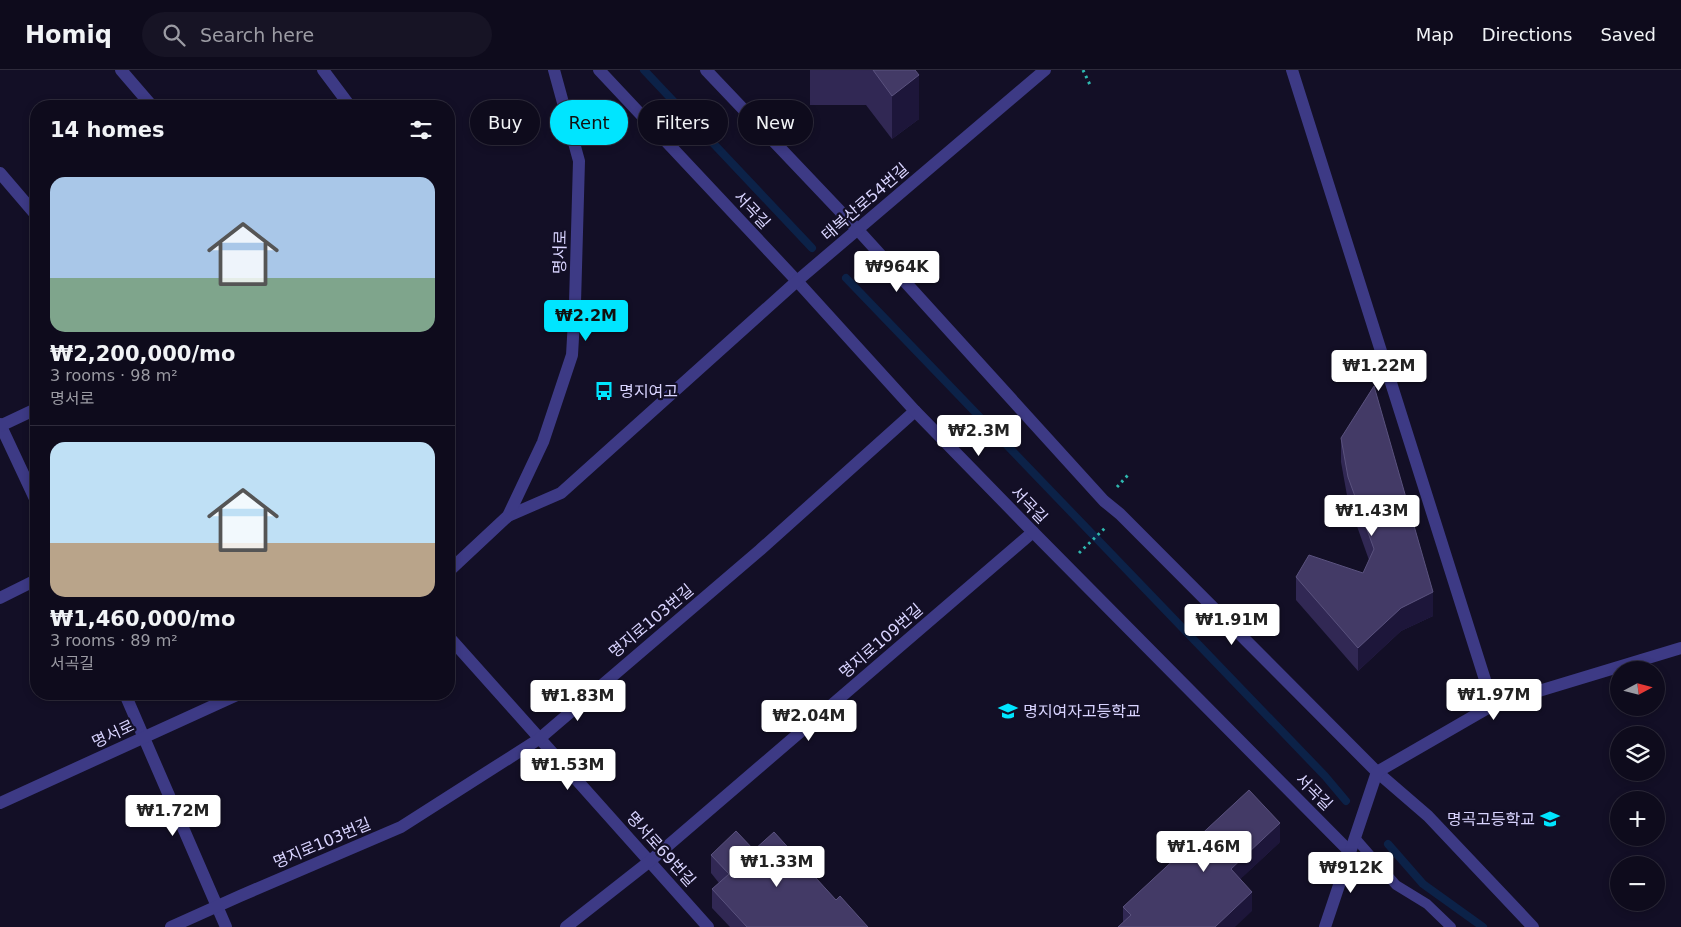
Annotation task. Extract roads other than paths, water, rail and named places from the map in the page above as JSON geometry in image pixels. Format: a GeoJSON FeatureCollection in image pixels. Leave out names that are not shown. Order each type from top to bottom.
{"type":"FeatureCollection","features":[{"type":"Feature","properties":{"kind":"street"},"geometry":{"type":"LineString","coordinates":[[121,70],[147,100]]}},
{"type":"Feature","properties":{"kind":"street"},"geometry":{"type":"LineString","coordinates":[[323,70],[346,100]]}},
{"type":"Feature","properties":{"kind":"street","name":"명서로"},"geometry":{"type":"LineString","coordinates":[[508,516],[543,442],[572,355],[579,162],[554,70]]}},
{"type":"Feature","properties":{"kind":"street","name":"서곡길"},"geometry":{"type":"LineString","coordinates":[[599,70],[798,281],[915,411],[1032,532],[1350,852]]}},
{"type":"Feature","properties":{"kind":"street"},"geometry":{"type":"LineString","coordinates":[[706,70],[858,230],[1104,501],[1120,514],[1377,772],[1428,816],[1533,927]]}},
{"type":"Feature","properties":{"kind":"street","name":"태복산로54번길"},"geometry":{"type":"LineString","coordinates":[[798,281],[1045,70]]}},
{"type":"Feature","properties":{"kind":"street"},"geometry":{"type":"LineString","coordinates":[[1292,70],[1493,705]]}},
{"type":"Feature","properties":{"kind":"street"},"geometry":{"type":"LineString","coordinates":[[0,174],[30,208]]}},
{"type":"Feature","properties":{"kind":"street","name":"명서로"},"geometry":{"type":"LineString","coordinates":[[455,565],[508,516],[561,493],[798,281]]}},
{"type":"Feature","properties":{"kind":"street","name":"명지로103번길"},"geometry":{"type":"LineString","coordinates":[[171,927],[401,827],[539,739],[760,550],[915,411]]}},
{"type":"Feature","properties":{"kind":"street"},"geometry":{"type":"LineString","coordinates":[[30,412],[1,425],[30,488]]}},
{"type":"Feature","properties":{"kind":"street","name":"명지로109번길"},"geometry":{"type":"LineString","coordinates":[[566,927],[650,861],[1032,532]]}},
{"type":"Feature","properties":{"kind":"street"},"geometry":{"type":"LineString","coordinates":[[0,598],[30,583]]}},
{"type":"Feature","properties":{"kind":"street","name":"명서로69번길"},"geometry":{"type":"LineString","coordinates":[[455,643],[708,927]]}},
{"type":"Feature","properties":{"kind":"street"},"geometry":{"type":"LineString","coordinates":[[1325,927],[1377,772],[1493,705],[1681,648]]}},
{"type":"Feature","properties":{"kind":"street"},"geometry":{"type":"LineString","coordinates":[[129,700],[226,927]]}},
{"type":"Feature","properties":{"kind":"street","name":"명서로"},"geometry":{"type":"LineString","coordinates":[[0,804],[226,700]]}},
{"type":"Feature","properties":{"kind":"lane"},"geometry":{"type":"LineString","coordinates":[[1355,838],[1396,885],[1427,904],[1451,927]]}},
{"type":"Feature","properties":{"kind":"waterway"},"geometry":{"type":"LineString","coordinates":[[644,70],[812,248]]}},
{"type":"Feature","properties":{"kind":"waterway"},"geometry":{"type":"LineString","coordinates":[[846,278],[1325,776],[1346,801]]}},
{"type":"Feature","properties":{"kind":"waterway"},"geometry":{"type":"LineString","coordinates":[[1388,844],[1423,884],[1483,927]]}},
{"type":"Feature","properties":{"kind":"place","name":"명지여고"},"geometry":{"type":"Point","coordinates":[604,391]}},
{"type":"Feature","properties":{"kind":"place","name":"명지여자고등학교"},"geometry":{"type":"Point","coordinates":[1008,711]}},
{"type":"Feature","properties":{"kind":"place","name":"명곡고등학교"},"geometry":{"type":"Point","coordinates":[1550,819]}}]}
